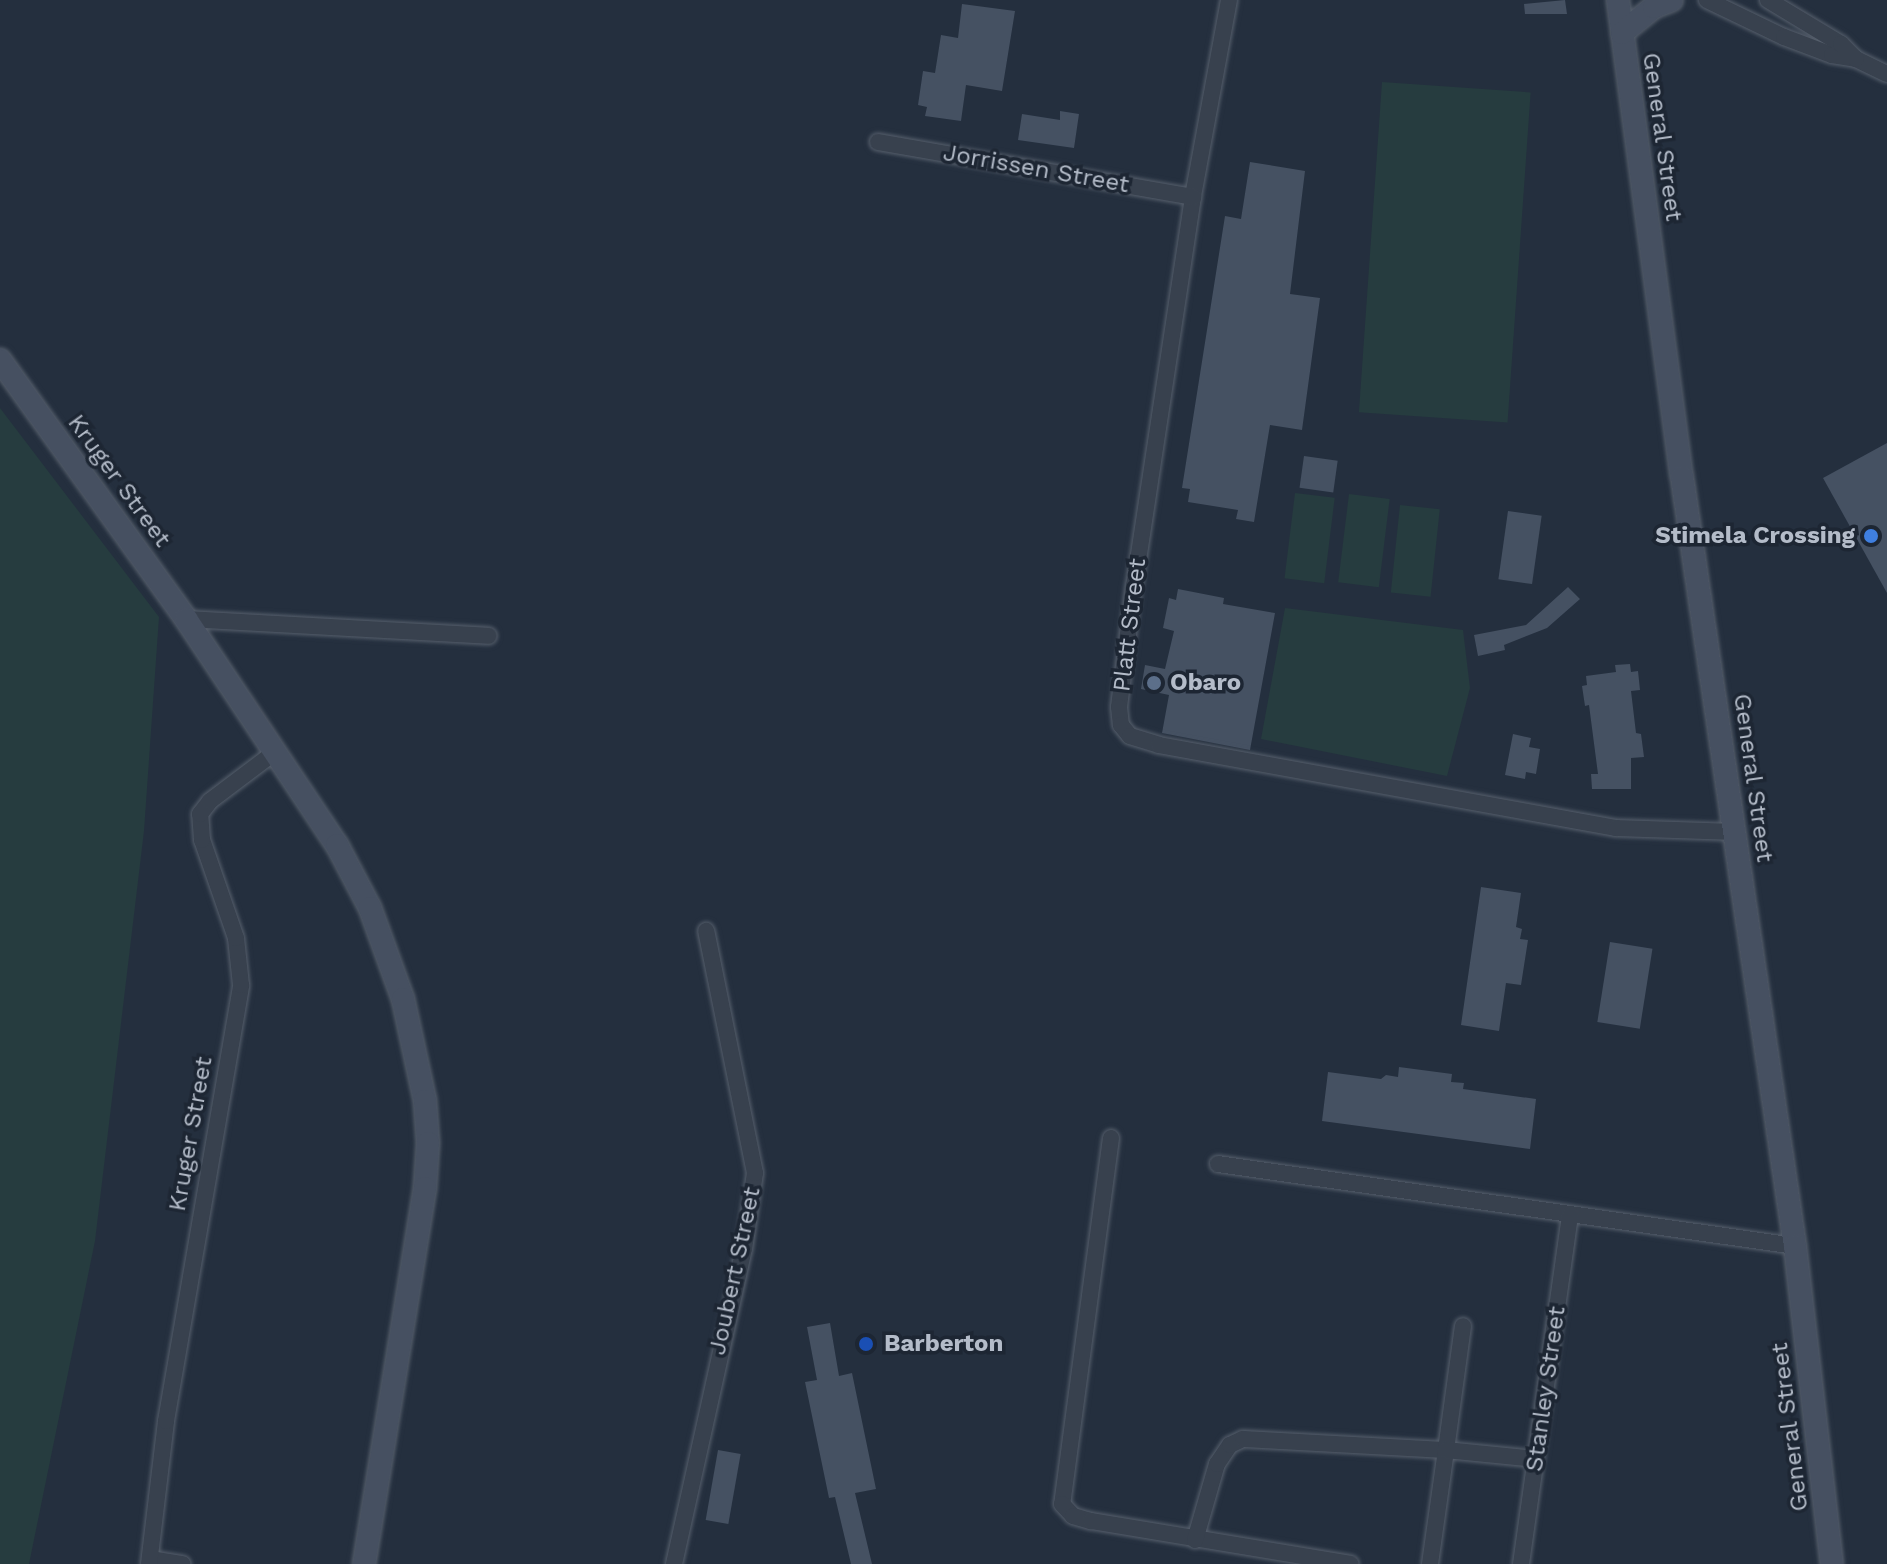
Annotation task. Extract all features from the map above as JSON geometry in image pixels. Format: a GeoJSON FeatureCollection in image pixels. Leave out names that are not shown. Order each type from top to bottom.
{"type":"FeatureCollection","features":[{"type":"Feature","properties":{"kind":"main road","name":"General Street"},"geometry":{"type":"LineString","coordinates":[[1618,0],[1795,1246],[1832,1564]]}},
{"type":"Feature","properties":{"kind":"main road"},"geometry":{"type":"LineString","coordinates":[[1622,33],[1654,7],[1672,0]]}},
{"type":"Feature","properties":{"kind":"main road","name":"Kruger Street"},"geometry":{"type":"LineString","coordinates":[[0,360],[186,619],[337,845],[370,908],[403,999],[425,1101],[428,1143],[425,1188],[364,1564]]}},
{"type":"Feature","properties":{"kind":"street","name":"Platt Street"},"geometry":{"type":"LineString","coordinates":[[1229,0],[1193,197],[1119,707],[1121,725],[1130,736],[1159,745],[1616,828],[1735,832]]}},
{"type":"Feature","properties":{"kind":"street"},"geometry":{"type":"LineString","coordinates":[[1707,0],[1784,37],[1832,55],[1856,59],[1887,74]]}},
{"type":"Feature","properties":{"kind":"street"},"geometry":{"type":"LineString","coordinates":[[1768,0],[1841,44],[1856,59]]}},
{"type":"Feature","properties":{"kind":"street","name":"Jorrissen Street"},"geometry":{"type":"LineString","coordinates":[[878,142],[1193,197]]}},
{"type":"Feature","properties":{"kind":"street"},"geometry":{"type":"LineString","coordinates":[[186,619],[489,636]]}},
{"type":"Feature","properties":{"kind":"street","name":"Kruger Street"},"geometry":{"type":"LineString","coordinates":[[149,1562],[166,1421],[230,1064],[241,985],[236,938],[202,840],[200,814],[210,801],[275,752]]}},
{"type":"Feature","properties":{"kind":"street","name":"Joubert Street"},"geometry":{"type":"LineString","coordinates":[[674,1564],[744,1249],[755,1173],[706,931]]}},
{"type":"Feature","properties":{"kind":"street"},"geometry":{"type":"LineString","coordinates":[[1111,1138],[1062,1504],[1073,1516],[1082,1519],[1350,1564]]}},
{"type":"Feature","properties":{"kind":"street"},"geometry":{"type":"LineString","coordinates":[[1218,1164],[1795,1246]]}},
{"type":"Feature","properties":{"kind":"street","name":"Stanley Street"},"geometry":{"type":"LineString","coordinates":[[1521,1564],[1570,1214]]}},
{"type":"Feature","properties":{"kind":"street"},"geometry":{"type":"LineString","coordinates":[[1430,1564],[1463,1326]]}},
{"type":"Feature","properties":{"kind":"street"},"geometry":{"type":"LineString","coordinates":[[1195,1540],[1217,1464],[1230,1445],[1243,1439],[1446,1450],[1536,1459]]}},
{"type":"Feature","properties":{"kind":"street"},"geometry":{"type":"LineString","coordinates":[[149,1562],[183,1564]]}},
{"type":"Feature","properties":{"kind":"green space"},"geometry":{"type":"Polygon","coordinates":[[[1382,82],[1531,92],[1508,423],[1359,412],[1382,82]]]}},
{"type":"Feature","properties":{"kind":"green space"},"geometry":{"type":"Polygon","coordinates":[[[0,408],[159,617],[144,831],[95,1241],[29,1564],[0,1564],[0,408]]]}},
{"type":"Feature","properties":{"kind":"green space"},"geometry":{"type":"Polygon","coordinates":[[[1295,493],[1335,498],[1324,583],[1285,578],[1295,493]]]}},
{"type":"Feature","properties":{"kind":"green space"},"geometry":{"type":"Polygon","coordinates":[[[1349,494],[1390,499],[1379,587],[1338,582],[1349,494]]]}},
{"type":"Feature","properties":{"kind":"green space"},"geometry":{"type":"Polygon","coordinates":[[[1400,505],[1440,509],[1431,597],[1391,593],[1400,505]]]}},
{"type":"Feature","properties":{"kind":"green space"},"geometry":{"type":"Polygon","coordinates":[[[1285,608],[1463,630],[1470,688],[1447,776],[1261,739],[1285,608]]]}},
{"type":"Feature","properties":{"kind":"building"},"geometry":{"type":"Polygon","coordinates":[[[1565,0],[1567,14],[1525,14],[1524,4],[1565,0]]]}},
{"type":"Feature","properties":{"kind":"building"},"geometry":{"type":"Polygon","coordinates":[[[962,4],[1015,11],[1002,91],[966,85],[961,121],[925,116],[927,107],[918,105],[923,71],[935,73],[941,35],[958,38],[962,4]]]}},
{"type":"Feature","properties":{"kind":"building"},"geometry":{"type":"Polygon","coordinates":[[[1060,111],[1079,114],[1074,148],[1018,140],[1022,114],[1060,120],[1060,111]]]}},
{"type":"Feature","properties":{"kind":"building"},"geometry":{"type":"Polygon","coordinates":[[[1250,162],[1305,171],[1290,294],[1320,298],[1302,430],[1270,425],[1254,522],[1236,519],[1238,510],[1188,502],[1190,489],[1182,488],[1225,216],[1241,219],[1250,162]]]}},
{"type":"Feature","properties":{"kind":"building","name":"Stimela Crossing"},"geometry":{"type":"Polygon","coordinates":[[[1887,443],[1887,593],[1823,478],[1887,443]]]}},
{"type":"Feature","properties":{"kind":"building"},"geometry":{"type":"Polygon","coordinates":[[[1304,456],[1338,461],[1333,492],[1300,488],[1304,456]]]}},
{"type":"Feature","properties":{"kind":"building"},"geometry":{"type":"Polygon","coordinates":[[[1508,511],[1542,516],[1532,584],[1498,579],[1508,511]]]}},
{"type":"Feature","properties":{"kind":"building"},"geometry":{"type":"Polygon","coordinates":[[[1568,587],[1580,599],[1547,628],[1504,645],[1505,650],[1478,656],[1474,635],[1526,625],[1568,587]]]}},
{"type":"Feature","properties":{"kind":"building"},"geometry":{"type":"Polygon","coordinates":[[[1178,589],[1224,598],[1223,604],[1275,613],[1250,750],[1162,733],[1169,695],[1141,689],[1145,665],[1165,669],[1174,631],[1163,628],[1169,598],[1176,600],[1178,589]]]}},
{"type":"Feature","properties":{"kind":"building"},"geometry":{"type":"Polygon","coordinates":[[[1630,664],[1631,672],[1638,671],[1640,690],[1631,691],[1636,733],[1641,734],[1644,757],[1631,758],[1631,789],[1592,789],[1591,774],[1598,774],[1589,705],[1585,706],[1582,686],[1587,685],[1586,676],[1616,672],[1615,665],[1630,664]]]}},
{"type":"Feature","properties":{"kind":"building"},"geometry":{"type":"Polygon","coordinates":[[[1513,734],[1531,738],[1529,747],[1540,749],[1536,774],[1526,772],[1525,779],[1505,775],[1513,734]]]}},
{"type":"Feature","properties":{"kind":"building"},"geometry":{"type":"Polygon","coordinates":[[[1481,887],[1521,893],[1516,927],[1522,929],[1520,939],[1528,940],[1521,985],[1506,983],[1499,1031],[1461,1025],[1481,887]]]}},
{"type":"Feature","properties":{"kind":"building"},"geometry":{"type":"Polygon","coordinates":[[[1610,942],[1652,949],[1640,1029],[1597,1022],[1610,942]]]}},
{"type":"Feature","properties":{"kind":"building"},"geometry":{"type":"Polygon","coordinates":[[[1399,1067],[1452,1074],[1451,1082],[1464,1083],[1463,1089],[1536,1099],[1530,1149],[1322,1121],[1328,1072],[1381,1079],[1386,1075],[1398,1077],[1399,1067]]]}},
{"type":"Feature","properties":{"kind":"building"},"geometry":{"type":"Polygon","coordinates":[[[830,1323],[839,1376],[852,1373],[876,1489],[855,1493],[872,1564],[851,1564],[835,1497],[829,1498],[805,1382],[817,1380],[807,1327],[830,1323]]]}},
{"type":"Feature","properties":{"kind":"building"},"geometry":{"type":"Polygon","coordinates":[[[718,1450],[741,1454],[728,1524],[706,1520],[718,1450]]]}},
{"type":"Feature","properties":{"kind":"place","name":"Stimela Crossing"},"geometry":{"type":"Point","coordinates":[1871,536]}},
{"type":"Feature","properties":{"kind":"place","name":"Obaro"},"geometry":{"type":"Point","coordinates":[1154,683]}},
{"type":"Feature","properties":{"kind":"place","name":"Barberton"},"geometry":{"type":"Point","coordinates":[866,1344]}}]}
